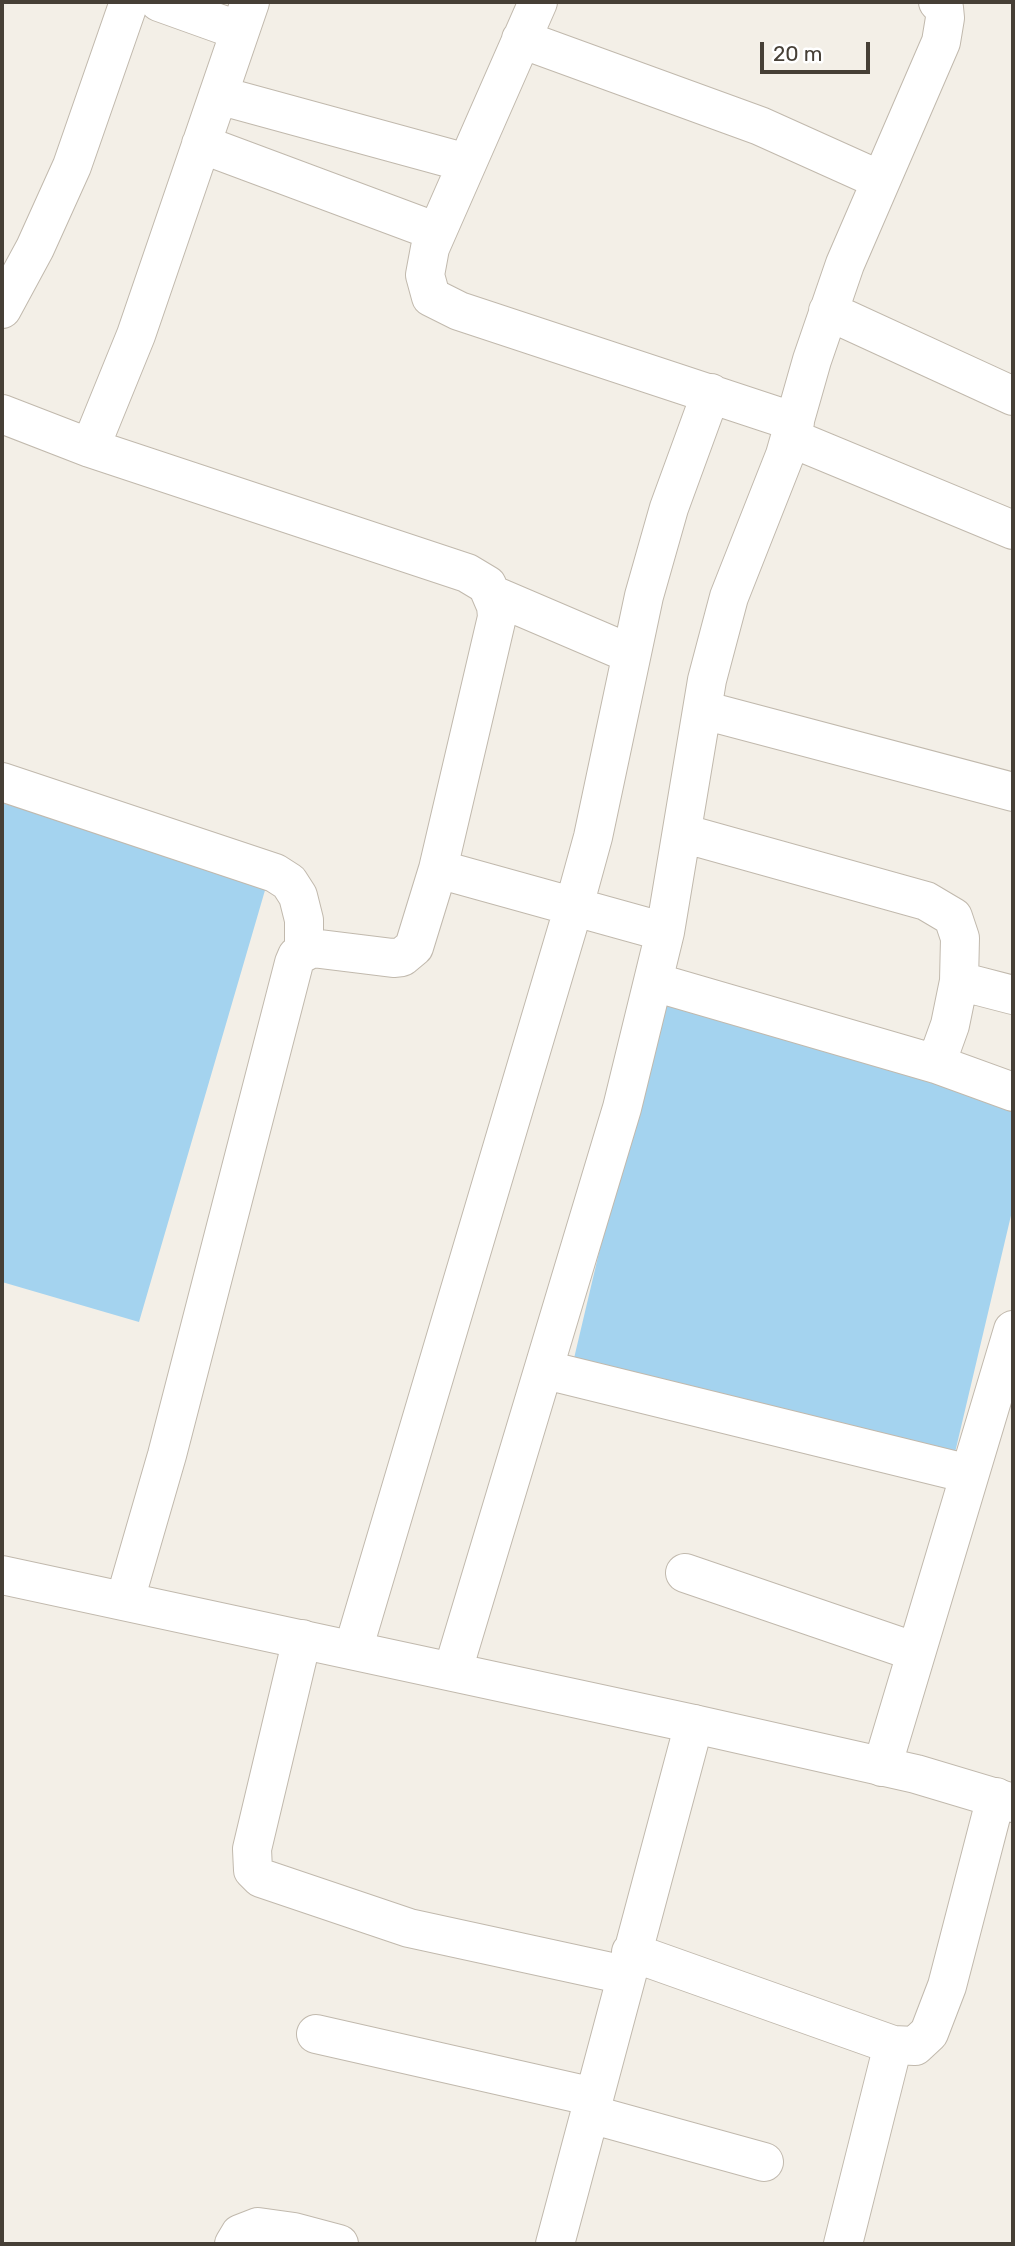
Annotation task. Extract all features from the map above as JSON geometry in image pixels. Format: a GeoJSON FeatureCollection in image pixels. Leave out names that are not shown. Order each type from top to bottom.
{"type":"FeatureCollection","features":[{"type":"Feature","properties":{"kind":"street"},"geometry":{"type":"LineString","coordinates":[[2,309],[60,197],[129,2]]}},
{"type":"Feature","properties":{"kind":"street"},"geometry":{"type":"LineString","coordinates":[[90,448],[136,335],[245,16],[159,2]]}},
{"type":"Feature","properties":{"kind":"street"},"geometry":{"type":"LineString","coordinates":[[538,2],[425,265],[426,288],[431,297],[443,305],[710,393],[1013,530]]}},
{"type":"Feature","properties":{"kind":"street"},"geometry":{"type":"LineString","coordinates":[[453,1670],[546,1370],[622,1108],[665,932],[714,647],[729,597],[793,430],[828,311],[880,180],[941,42],[946,18],[944,8],[938,2]]}},
{"type":"Feature","properties":{"kind":"street"},"geometry":{"type":"LineString","coordinates":[[521,38],[760,126],[880,180]]}},
{"type":"Feature","properties":{"kind":"street"},"geometry":{"type":"LineString","coordinates":[[218,95],[467,163]]}},
{"type":"Feature","properties":{"kind":"street"},"geometry":{"type":"LineString","coordinates":[[201,144],[437,232]]}},
{"type":"Feature","properties":{"kind":"street"},"geometry":{"type":"LineString","coordinates":[[828,311],[1013,396]]}},
{"type":"Feature","properties":{"kind":"street"},"geometry":{"type":"LineString","coordinates":[[353,1650],[574,906],[593,837],[631,654],[669,508],[710,393]]}},
{"type":"Feature","properties":{"kind":"street"},"geometry":{"type":"LineString","coordinates":[[2,414],[90,448],[480,578],[493,595],[497,617],[439,869],[414,947],[402,957],[312,948],[304,951],[294,963],[170,1442],[125,1600]]}},
{"type":"Feature","properties":{"kind":"street"},"geometry":{"type":"LineString","coordinates":[[493,595],[631,654]]}},
{"type":"Feature","properties":{"kind":"street"},"geometry":{"type":"LineString","coordinates":[[703,710],[1013,792]]}},
{"type":"Feature","properties":{"kind":"street"},"geometry":{"type":"LineString","coordinates":[[2,782],[275,873],[289,882],[298,896],[304,920],[304,951]]}},
{"type":"Feature","properties":{"kind":"street"},"geometry":{"type":"LineString","coordinates":[[681,833],[943,908],[953,917],[960,939],[959,981],[950,1025],[936,1065]]}},
{"type":"Feature","properties":{"kind":"street"},"geometry":{"type":"LineString","coordinates":[[439,869],[665,932]]}},
{"type":"Feature","properties":{"kind":"street"},"geometry":{"type":"LineString","coordinates":[[959,981],[1013,995]]}},
{"type":"Feature","properties":{"kind":"street"},"geometry":{"type":"LineString","coordinates":[[654,982],[936,1065],[1013,1091]]}},
{"type":"Feature","properties":{"kind":"street"},"geometry":{"type":"LineString","coordinates":[[882,1767],[1013,1330]]}},
{"type":"Feature","properties":{"kind":"street"},"geometry":{"type":"LineString","coordinates":[[546,1370],[969,1474]]}},
{"type":"Feature","properties":{"kind":"street"},"geometry":{"type":"LineString","coordinates":[[685,1573],[916,1651]]}},
{"type":"Feature","properties":{"kind":"street"},"geometry":{"type":"LineString","coordinates":[[2,1575],[453,1670],[694,1724],[882,1767],[1004,1800],[929,2033],[915,2046],[893,2045],[628,1964],[409,1928],[261,1878],[253,1870],[252,1849],[302,1639]]}},
{"type":"Feature","properties":{"kind":"street"},"geometry":{"type":"LineString","coordinates":[[555,2244],[694,1724]]}},
{"type":"Feature","properties":{"kind":"street"},"geometry":{"type":"LineString","coordinates":[[316,2034],[592,2105],[764,2162]]}},
{"type":"Feature","properties":{"kind":"street"},"geometry":{"type":"LineString","coordinates":[[843,2244],[893,2045]]}},
{"type":"Feature","properties":{"kind":"street"},"geometry":{"type":"LineString","coordinates":[[234,2244],[240,2234],[258,2227],[294,2232],[340,2244]]}},
{"type":"Feature","properties":{"kind":"water"},"geometry":{"type":"Polygon","coordinates":[[[2,803],[268,880],[139,1322],[2,1282],[2,803]]]}},
{"type":"Feature","properties":{"kind":"water"},"geometry":{"type":"Polygon","coordinates":[[[658,1003],[1013,1088],[1013,1207],[953,1461],[571,1371],[658,1003]]]}}]}
